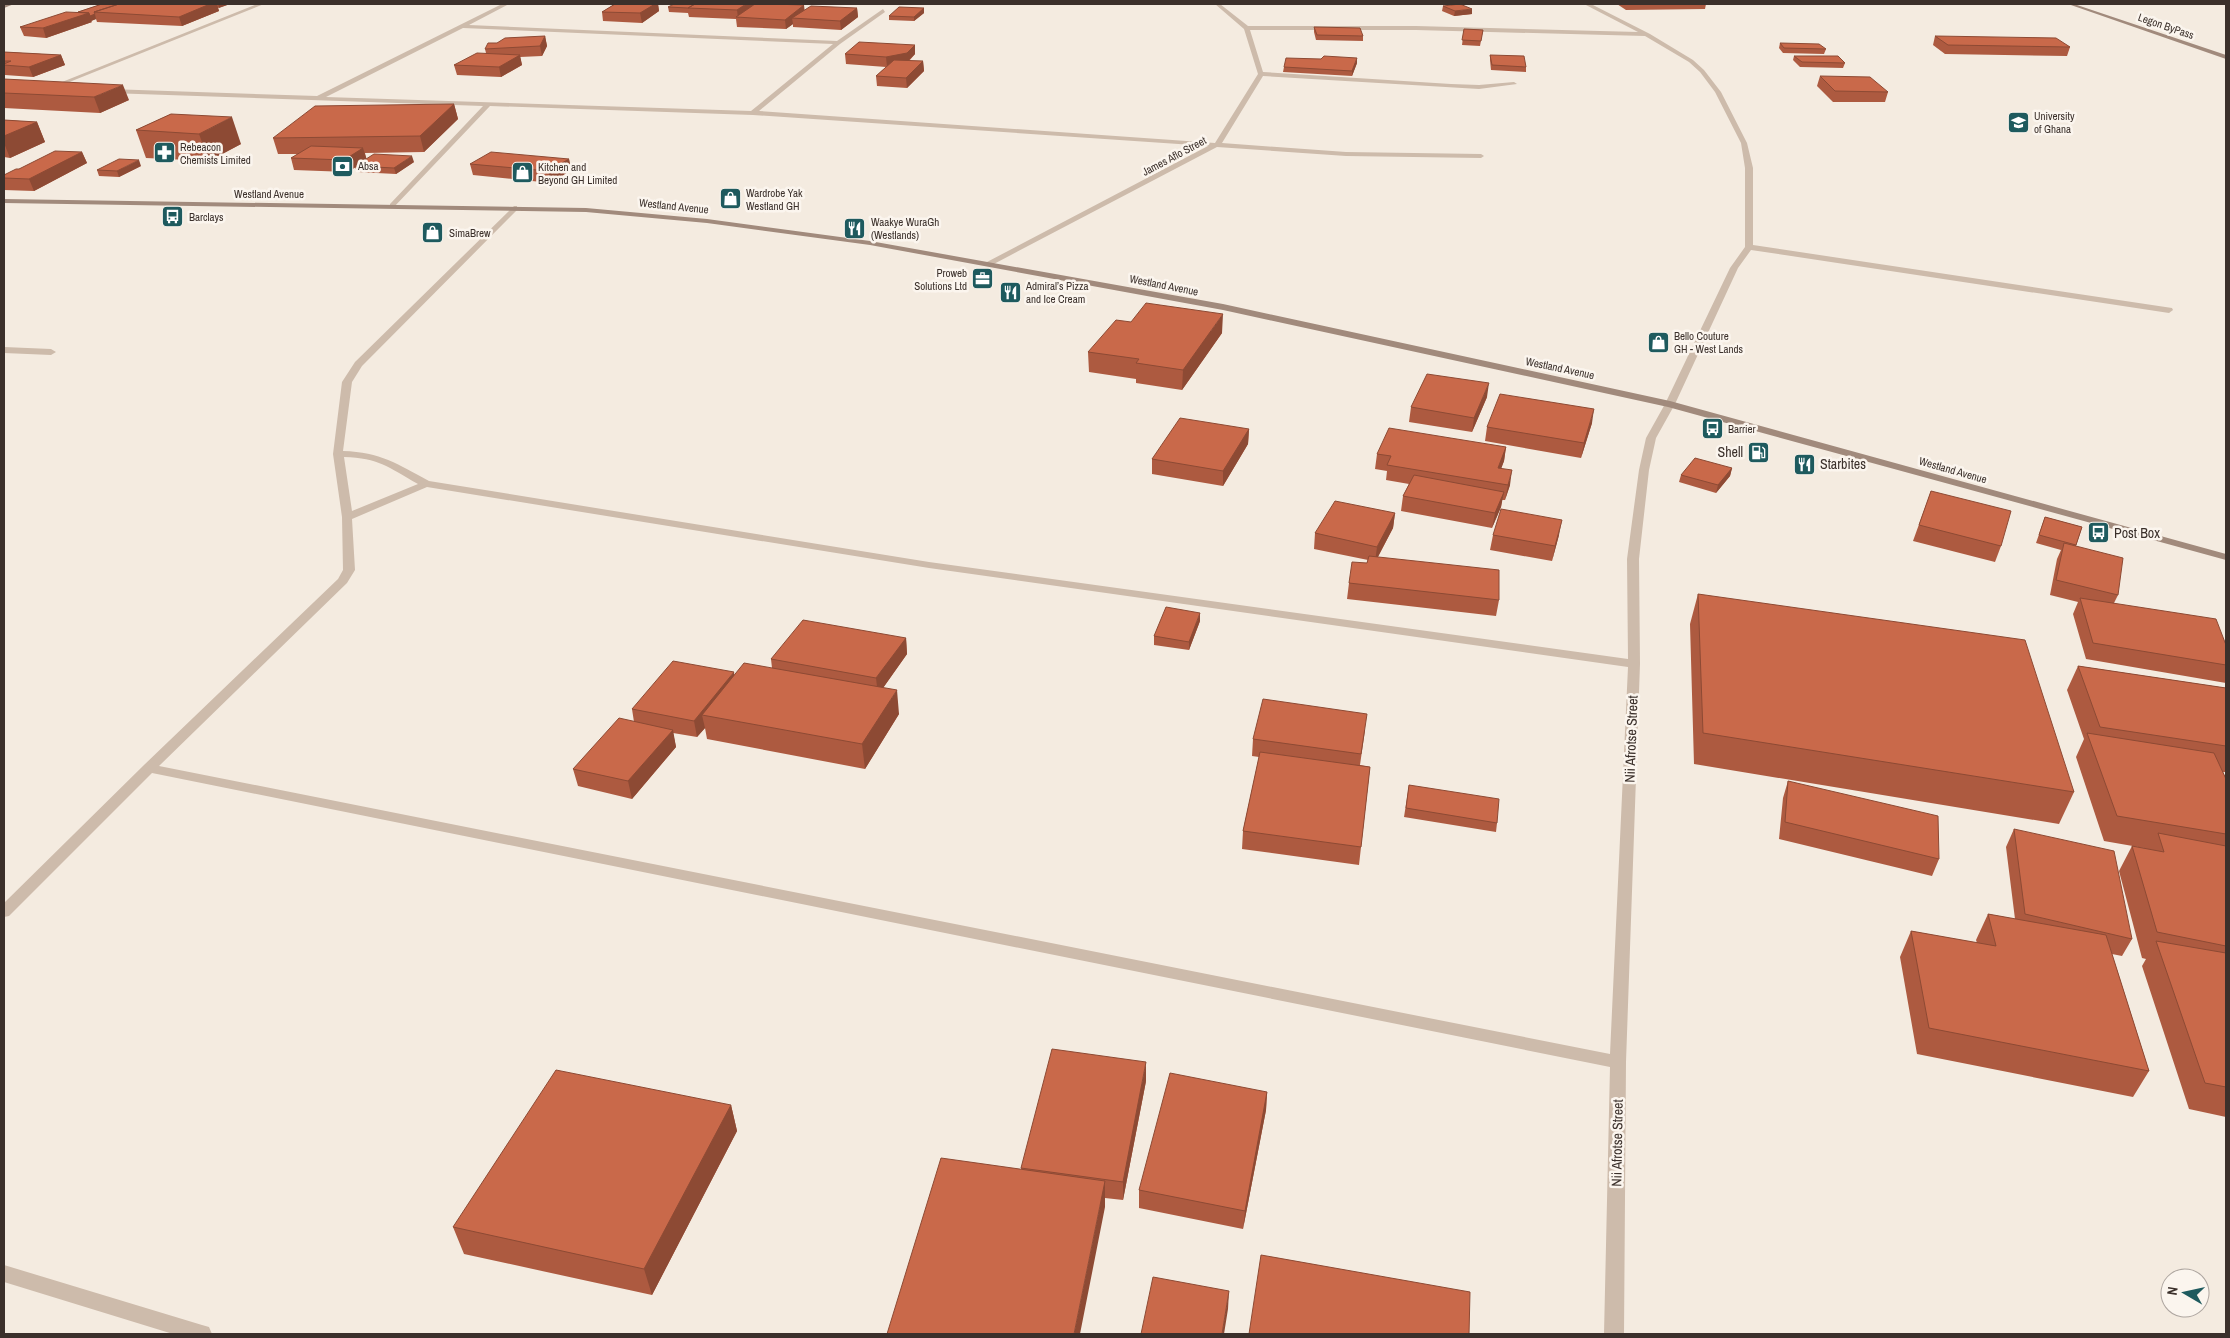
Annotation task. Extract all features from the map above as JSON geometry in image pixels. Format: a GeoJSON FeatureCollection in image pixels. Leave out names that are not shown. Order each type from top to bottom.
{"type":"FeatureCollection","features":[{"type":"Feature","properties":{"kind":"street"},"geometry":{"type":"LineString","coordinates":[[4,6],[11,4]]}},
{"type":"Feature","properties":{"kind":"street"},"geometry":{"type":"LineString","coordinates":[[48,88],[261,4]]}},
{"type":"Feature","properties":{"kind":"street"},"geometry":{"type":"LineString","coordinates":[[317,98],[506,4]]}},
{"type":"Feature","properties":{"kind":"street"},"geometry":{"type":"LineString","coordinates":[[1217,4],[1247,28],[1261,74],[1451,86],[1479,87],[1514,84]]}},
{"type":"Feature","properties":{"kind":"street"},"geometry":{"type":"LineString","coordinates":[[1587,4],[1648,34],[1691,61],[1702,71],[1718,92],[1744,143],[1749,168],[1749,247],[2170,310]]}},
{"type":"Feature","properties":{"kind":"street","name":"Legon ByPass"},"geometry":{"type":"LineString","coordinates":[[2070,4],[2226,57]]}},
{"type":"Feature","properties":{"kind":"street"},"geometry":{"type":"LineString","coordinates":[[753,113],[838,43],[883,11]]}},
{"type":"Feature","properties":{"kind":"street"},"geometry":{"type":"LineString","coordinates":[[460,26],[838,43]]}},
{"type":"Feature","properties":{"kind":"street"},"geometry":{"type":"LineString","coordinates":[[1247,28],[1416,28],[1648,34]]}},
{"type":"Feature","properties":{"kind":"street","name":"James Aflo Street"},"geometry":{"type":"LineString","coordinates":[[990,264],[1218,144],[1261,74]]}},
{"type":"Feature","properties":{"kind":"street"},"geometry":{"type":"LineString","coordinates":[[39,88],[68,89]]}},
{"type":"Feature","properties":{"kind":"street"},"geometry":{"type":"LineString","coordinates":[[98,90],[753,113],[1346,154],[1481,156]]}},
{"type":"Feature","properties":{"kind":"street"},"geometry":{"type":"LineString","coordinates":[[393,206],[487,105]]}},
{"type":"Feature","properties":{"kind":"street","name":"Westland Avenue"},"geometry":{"type":"LineString","coordinates":[[4,201],[514,208],[638,214],[707,221],[870,243],[1232,309],[1670,404],[2226,557]]}},
{"type":"Feature","properties":{"kind":"street"},"geometry":{"type":"LineString","coordinates":[[4,912],[149,768],[334,593],[344,581],[349,570],[347,517],[338,454],[347,382],[358,364],[514,208]]}},
{"type":"Feature","properties":{"kind":"street","name":"Nii Afrotse Street"},"geometry":{"type":"LineString","coordinates":[[1614,1334],[1618,1062],[1634,664],[1633,559],[1644,470],[1651,438],[1670,404],[1734,268],[1749,247]]}},
{"type":"Feature","properties":{"kind":"street"},"geometry":{"type":"LineString","coordinates":[[4,350],[51,352]]}},
{"type":"Feature","properties":{"kind":"street"},"geometry":{"type":"LineString","coordinates":[[338,454],[366,455],[381,459],[426,484],[929,565],[1634,664]]}},
{"type":"Feature","properties":{"kind":"street"},"geometry":{"type":"LineString","coordinates":[[347,517],[426,484]]}},
{"type":"Feature","properties":{"kind":"street"},"geometry":{"type":"LineString","coordinates":[[149,768],[1618,1062]]}},
{"type":"Feature","properties":{"kind":"street"},"geometry":{"type":"LineString","coordinates":[[4,1273],[202,1334]]}},
{"type":"Feature","properties":{"kind":"building"},"geometry":{"type":"Polygon","coordinates":[[[102,4],[119,4],[94,12],[95,14],[90,16],[89,13],[78,12],[102,4]]]}},
{"type":"Feature","properties":{"kind":"building"},"geometry":{"type":"Polygon","coordinates":[[[119,4],[210,4],[179,17],[94,12],[119,4]]]}},
{"type":"Feature","properties":{"kind":"building"},"geometry":{"type":"Polygon","coordinates":[[[615,4],[655,4],[640,13],[602,12],[615,4]]]}},
{"type":"Feature","properties":{"kind":"building"},"geometry":{"type":"Polygon","coordinates":[[[674,4],[695,4],[688,8],[668,7],[674,4]]]}},
{"type":"Feature","properties":{"kind":"building"},"geometry":{"type":"Polygon","coordinates":[[[695,4],[746,4],[737,10],[688,8],[695,4]]]}},
{"type":"Feature","properties":{"kind":"building"},"geometry":{"type":"Polygon","coordinates":[[[755,4],[804,5],[785,20],[736,17],[755,4]]]}},
{"type":"Feature","properties":{"kind":"building"},"geometry":{"type":"Polygon","coordinates":[[[1460,4],[1472,9],[1455,11],[1443,6],[1460,4]]]}},
{"type":"Feature","properties":{"kind":"building"},"geometry":{"type":"Polygon","coordinates":[[[811,6],[857,8],[840,21],[792,18],[811,6]]]}},
{"type":"Feature","properties":{"kind":"building"},"geometry":{"type":"Polygon","coordinates":[[[899,7],[924,8],[914,17],[889,16],[899,7]]]}},
{"type":"Feature","properties":{"kind":"building"},"geometry":{"type":"Polygon","coordinates":[[[66,12],[89,13],[43,28],[20,27],[66,12]]]}},
{"type":"Feature","properties":{"kind":"building"},"geometry":{"type":"Polygon","coordinates":[[[1314,27],[1360,28],[1363,36],[1317,35],[1314,27]]]}},
{"type":"Feature","properties":{"kind":"building"},"geometry":{"type":"Polygon","coordinates":[[[1464,29],[1483,30],[1481,41],[1462,40],[1464,29]]]}},
{"type":"Feature","properties":{"kind":"building"},"geometry":{"type":"Polygon","coordinates":[[[545,36],[540,46],[485,49],[488,43],[497,43],[505,38],[545,36]]]}},
{"type":"Feature","properties":{"kind":"building"},"geometry":{"type":"Polygon","coordinates":[[[1935,36],[2056,38],[2070,47],[1948,45],[1935,36]]]}},
{"type":"Feature","properties":{"kind":"building"},"geometry":{"type":"Polygon","coordinates":[[[859,42],[915,45],[907,53],[886,57],[845,54],[859,42]]]}},
{"type":"Feature","properties":{"kind":"building"},"geometry":{"type":"Polygon","coordinates":[[[1780,43],[1819,44],[1826,49],[1784,48],[1780,43]]]}},
{"type":"Feature","properties":{"kind":"building"},"geometry":{"type":"Polygon","coordinates":[[[4,52],[61,55],[29,67],[4,65],[11,61],[4,61],[4,52]]]}},
{"type":"Feature","properties":{"kind":"building"},"geometry":{"type":"Polygon","coordinates":[[[477,53],[520,55],[499,67],[454,65],[477,53]]]}},
{"type":"Feature","properties":{"kind":"building"},"geometry":{"type":"Polygon","coordinates":[[[1490,55],[1524,56],[1526,67],[1492,65],[1490,55]]]}},
{"type":"Feature","properties":{"kind":"building"},"geometry":{"type":"Polygon","coordinates":[[[1324,56],[1357,58],[1352,71],[1284,67],[1286,58],[1321,59],[1324,56]]]}},
{"type":"Feature","properties":{"kind":"building"},"geometry":{"type":"Polygon","coordinates":[[[1794,56],[1838,56],[1845,63],[1802,62],[1794,56]]]}},
{"type":"Feature","properties":{"kind":"building"},"geometry":{"type":"Polygon","coordinates":[[[894,60],[923,61],[906,78],[876,76],[894,60]]]}},
{"type":"Feature","properties":{"kind":"building"},"geometry":{"type":"Polygon","coordinates":[[[1820,76],[1870,77],[1888,92],[1835,91],[1820,76]]]}},
{"type":"Feature","properties":{"kind":"building"},"geometry":{"type":"Polygon","coordinates":[[[4,79],[123,85],[94,97],[4,93],[4,79]]]}},
{"type":"Feature","properties":{"kind":"building"},"geometry":{"type":"Polygon","coordinates":[[[454,104],[420,136],[273,138],[315,106],[454,104]]]}},
{"type":"Feature","properties":{"kind":"building"},"geometry":{"type":"Polygon","coordinates":[[[171,114],[232,117],[199,134],[136,130],[171,114]]]}},
{"type":"Feature","properties":{"kind":"building"},"geometry":{"type":"Polygon","coordinates":[[[4,120],[37,122],[4,136],[4,120]]]}},
{"type":"Feature","properties":{"kind":"building"},"geometry":{"type":"Polygon","coordinates":[[[311,146],[363,148],[344,160],[291,158],[311,146]]]}},
{"type":"Feature","properties":{"kind":"building"},"geometry":{"type":"Polygon","coordinates":[[[55,151],[82,152],[29,179],[4,178],[4,175],[55,151]]]}},
{"type":"Feature","properties":{"kind":"building"},"geometry":{"type":"Polygon","coordinates":[[[491,152],[569,159],[548,171],[470,164],[491,152]]]}},
{"type":"Feature","properties":{"kind":"building"},"geometry":{"type":"Polygon","coordinates":[[[374,154],[412,156],[394,168],[355,166],[374,154]]]}},
{"type":"Feature","properties":{"kind":"building"},"geometry":{"type":"Polygon","coordinates":[[[119,159],[139,160],[117,171],[97,170],[119,159]]]}},
{"type":"Feature","properties":{"kind":"building"},"geometry":{"type":"Polygon","coordinates":[[[1146,303],[1223,314],[1183,370],[1136,363],[1139,359],[1088,352],[1116,320],[1131,322],[1146,303]]]}},
{"type":"Feature","properties":{"kind":"building"},"geometry":{"type":"Polygon","coordinates":[[[1427,374],[1489,383],[1474,418],[1411,407],[1427,374]]]}},
{"type":"Feature","properties":{"kind":"building"},"geometry":{"type":"Polygon","coordinates":[[[1500,394],[1594,409],[1584,443],[1487,427],[1500,394]]]}},
{"type":"Feature","properties":{"kind":"building"},"geometry":{"type":"Polygon","coordinates":[[[1180,418],[1249,429],[1223,471],[1152,459],[1180,418]]]}},
{"type":"Feature","properties":{"kind":"building"},"geometry":{"type":"Polygon","coordinates":[[[1389,428],[1506,447],[1498,468],[1512,470],[1508,485],[1387,465],[1391,456],[1377,454],[1389,428]]]}},
{"type":"Feature","properties":{"kind":"building"},"geometry":{"type":"Polygon","coordinates":[[[1695,458],[1732,468],[1718,485],[1681,475],[1695,458]]]}},
{"type":"Feature","properties":{"kind":"building"},"geometry":{"type":"Polygon","coordinates":[[[1414,475],[1504,492],[1495,513],[1403,496],[1414,475]]]}},
{"type":"Feature","properties":{"kind":"building"},"geometry":{"type":"Polygon","coordinates":[[[1931,491],[2011,511],[2001,546],[1919,525],[1931,491]]]}},
{"type":"Feature","properties":{"kind":"building"},"geometry":{"type":"Polygon","coordinates":[[[1335,501],[1395,513],[1377,547],[1315,533],[1335,501]]]}},
{"type":"Feature","properties":{"kind":"building"},"geometry":{"type":"Polygon","coordinates":[[[1501,509],[1562,520],[1555,546],[1493,535],[1501,509]]]}},
{"type":"Feature","properties":{"kind":"building"},"geometry":{"type":"Polygon","coordinates":[[[2045,517],[2082,527],[2076,545],[2039,535],[2045,517]]]}},
{"type":"Feature","properties":{"kind":"building"},"geometry":{"type":"Polygon","coordinates":[[[2064,543],[2123,558],[2118,595],[2056,580],[2064,543]]]}},
{"type":"Feature","properties":{"kind":"building"},"geometry":{"type":"Polygon","coordinates":[[[1369,556],[1499,570],[1499,600],[1349,583],[1352,562],[1367,563],[1369,556]]]}},
{"type":"Feature","properties":{"kind":"building"},"geometry":{"type":"Polygon","coordinates":[[[1698,594],[2025,640],[2074,792],[1703,733],[1698,594]]]}},
{"type":"Feature","properties":{"kind":"building"},"geometry":{"type":"Polygon","coordinates":[[[2080,598],[2216,619],[2226,645],[2226,665],[2093,643],[2080,598]]]}},
{"type":"Feature","properties":{"kind":"building"},"geometry":{"type":"Polygon","coordinates":[[[1166,607],[1200,613],[1189,642],[1154,636],[1166,607]]]}},
{"type":"Feature","properties":{"kind":"building"},"geometry":{"type":"Polygon","coordinates":[[[803,620],[906,638],[876,678],[771,659],[803,620]]]}},
{"type":"Feature","properties":{"kind":"building"},"geometry":{"type":"Polygon","coordinates":[[[673,661],[734,672],[694,721],[632,709],[673,661]]]}},
{"type":"Feature","properties":{"kind":"building"},"geometry":{"type":"Polygon","coordinates":[[[744,663],[897,690],[862,744],[702,715],[744,663]]]}},
{"type":"Feature","properties":{"kind":"building"},"geometry":{"type":"Polygon","coordinates":[[[2078,666],[2226,688],[2226,746],[2100,727],[2078,666]]]}},
{"type":"Feature","properties":{"kind":"building"},"geometry":{"type":"Polygon","coordinates":[[[1263,699],[1367,714],[1361,754],[1253,739],[1263,699]]]}},
{"type":"Feature","properties":{"kind":"building"},"geometry":{"type":"Polygon","coordinates":[[[619,718],[673,730],[628,781],[573,769],[619,718]]]}},
{"type":"Feature","properties":{"kind":"building"},"geometry":{"type":"Polygon","coordinates":[[[2087,733],[2214,753],[2226,779],[2226,834],[2117,816],[2087,733]]]}},
{"type":"Feature","properties":{"kind":"building"},"geometry":{"type":"Polygon","coordinates":[[[1260,752],[1370,767],[1361,847],[1243,831],[1260,752]]]}},
{"type":"Feature","properties":{"kind":"building"},"geometry":{"type":"Polygon","coordinates":[[[1788,781],[1938,816],[1939,859],[1785,822],[1788,781]]]}},
{"type":"Feature","properties":{"kind":"building"},"geometry":{"type":"Polygon","coordinates":[[[1409,785],[1499,799],[1497,823],[1406,808],[1409,785]]]}},
{"type":"Feature","properties":{"kind":"building"},"geometry":{"type":"Polygon","coordinates":[[[2014,829],[2114,851],[2132,939],[2025,914],[2014,829]]]}},
{"type":"Feature","properties":{"kind":"building"},"geometry":{"type":"Polygon","coordinates":[[[2158,833],[2226,846],[2226,946],[2157,932],[2132,846],[2164,852],[2158,833]]]}},
{"type":"Feature","properties":{"kind":"building"},"geometry":{"type":"Polygon","coordinates":[[[1988,914],[2106,935],[2149,1071],[1929,1028],[1911,931],[1996,946],[1988,914]]]}},
{"type":"Feature","properties":{"kind":"building"},"geometry":{"type":"Polygon","coordinates":[[[2156,941],[2226,953],[2226,1087],[2205,1083],[2156,941]]]}},
{"type":"Feature","properties":{"kind":"building"},"geometry":{"type":"Polygon","coordinates":[[[1052,1049],[1146,1062],[1123,1182],[1021,1168],[1052,1049]]]}},
{"type":"Feature","properties":{"kind":"building"},"geometry":{"type":"Polygon","coordinates":[[[556,1070],[731,1105],[644,1269],[453,1227],[556,1070]]]}},
{"type":"Feature","properties":{"kind":"building"},"geometry":{"type":"Polygon","coordinates":[[[1170,1073],[1267,1092],[1245,1211],[1139,1190],[1170,1073]]]}},
{"type":"Feature","properties":{"kind":"building"},"geometry":{"type":"Polygon","coordinates":[[[941,1158],[1105,1181],[1074,1334],[887,1334],[941,1158]]]}},
{"type":"Feature","properties":{"kind":"building"},"geometry":{"type":"Polygon","coordinates":[[[1261,1255],[1470,1292],[1469,1334],[1249,1334],[1261,1255]]]}},
{"type":"Feature","properties":{"kind":"building"},"geometry":{"type":"Polygon","coordinates":[[[1153,1277],[1229,1291],[1222,1334],[1141,1334],[1153,1277]]]}},
{"type":"Feature","properties":{"kind":"place","name":"University of Ghana"},"geometry":{"type":"Point","coordinates":[2018,122]}},
{"type":"Feature","properties":{"kind":"place","name":"Rebeacon Chemists Limited"},"geometry":{"type":"Point","coordinates":[164,153]}},
{"type":"Feature","properties":{"kind":"place","name":"Absa"},"geometry":{"type":"Point","coordinates":[342,166]}},
{"type":"Feature","properties":{"kind":"place","name":"Kitchen and Beyond GH Limited"},"geometry":{"type":"Point","coordinates":[522,173]}},
{"type":"Feature","properties":{"kind":"place","name":"Wardrobe Yak Westland GH"},"geometry":{"type":"Point","coordinates":[730,199]}},
{"type":"Feature","properties":{"kind":"place","name":"Barclays"},"geometry":{"type":"Point","coordinates":[173,217]}},
{"type":"Feature","properties":{"kind":"place","name":"Waakye WuraGh (Westlands)"},"geometry":{"type":"Point","coordinates":[855,228]}},
{"type":"Feature","properties":{"kind":"place","name":"SimaBrew"},"geometry":{"type":"Point","coordinates":[433,233]}},
{"type":"Feature","properties":{"kind":"place","name":"Proweb Solutions Ltd"},"geometry":{"type":"Point","coordinates":[983,279]}},
{"type":"Feature","properties":{"kind":"place","name":"Admiral’s Pizza and Ice Cream"},"geometry":{"type":"Point","coordinates":[1010,292]}},
{"type":"Feature","properties":{"kind":"place","name":"Bello Couture GH - West Lands"},"geometry":{"type":"Point","coordinates":[1658,342]}},
{"type":"Feature","properties":{"kind":"place","name":"Barrier"},"geometry":{"type":"Point","coordinates":[1712,429]}},
{"type":"Feature","properties":{"kind":"place","name":"Shell"},"geometry":{"type":"Point","coordinates":[1759,452]}},
{"type":"Feature","properties":{"kind":"place","name":"Starbites"},"geometry":{"type":"Point","coordinates":[1804,464]}},
{"type":"Feature","properties":{"kind":"place","name":"Post Box"},"geometry":{"type":"Point","coordinates":[2098,533]}}]}
